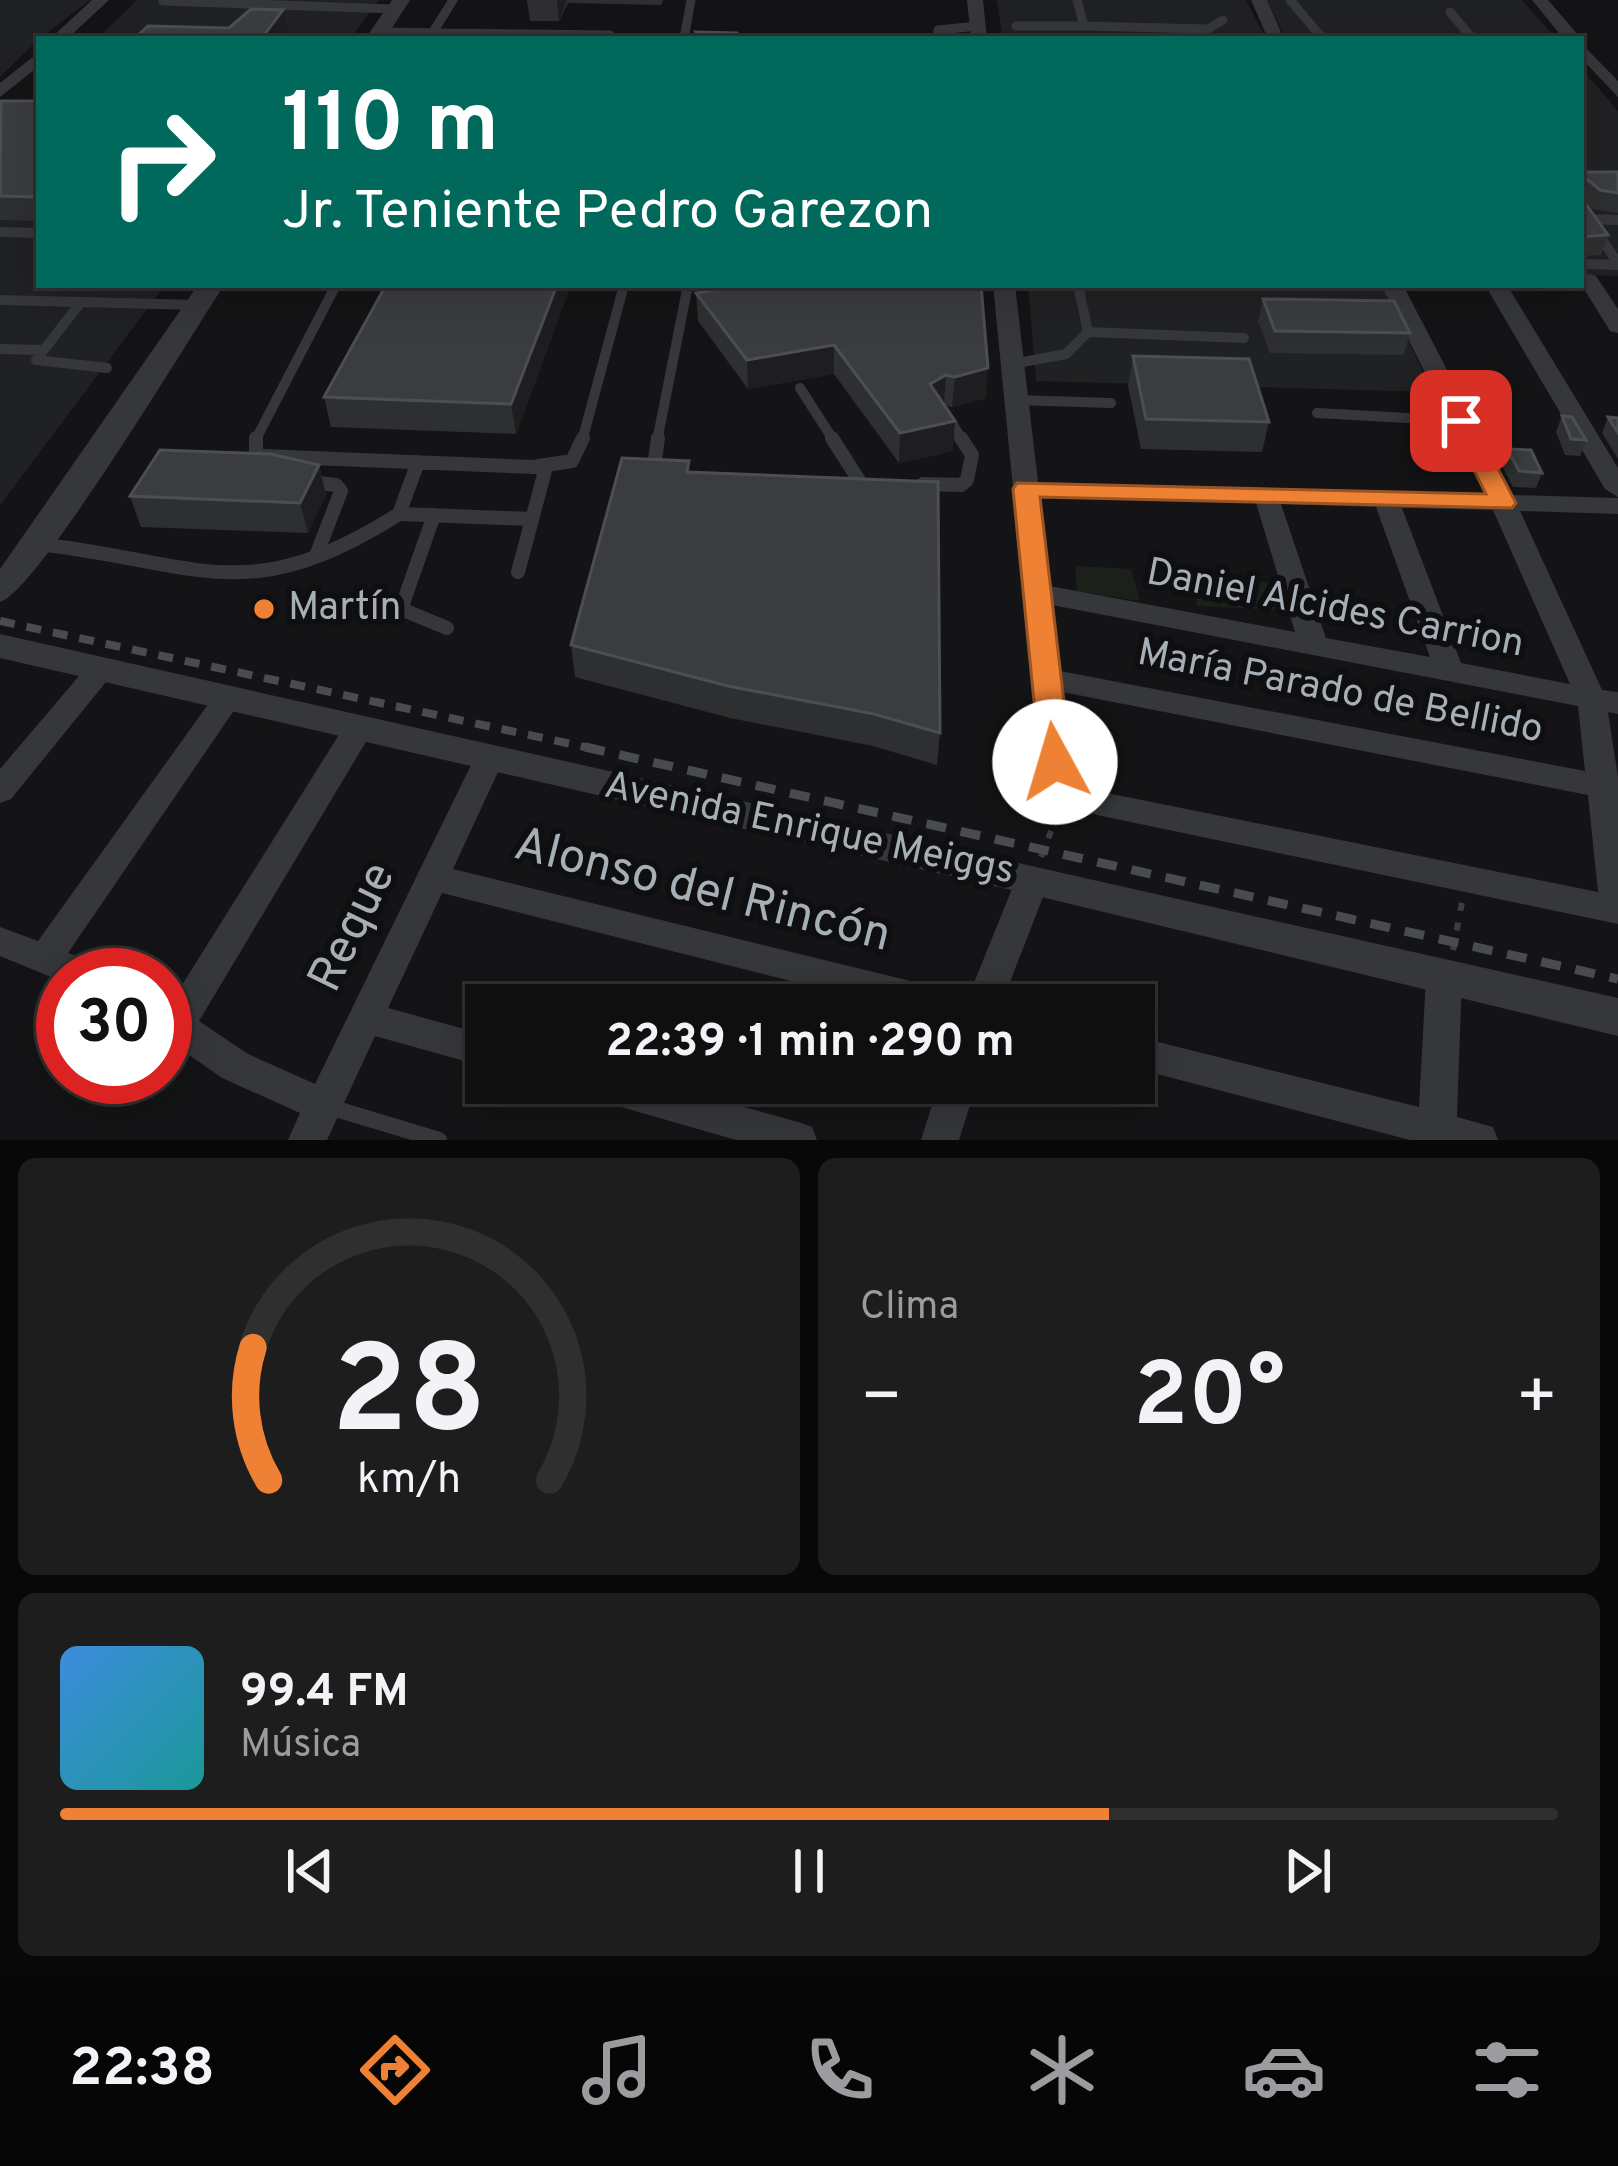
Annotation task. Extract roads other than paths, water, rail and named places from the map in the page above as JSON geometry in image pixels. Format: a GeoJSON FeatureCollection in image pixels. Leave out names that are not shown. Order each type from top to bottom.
{"type":"FeatureCollection","features":[{"type":"Feature","properties":{"kind":"street"},"geometry":{"type":"LineString","coordinates":[[61,36],[101,0]]}},
{"type":"Feature","properties":{"kind":"street"},"geometry":{"type":"LineString","coordinates":[[975,0],[978,33]]}},
{"type":"Feature","properties":{"kind":"street"},"geometry":{"type":"LineString","coordinates":[[1258,0],[1275,36]]}},
{"type":"Feature","properties":{"kind":"street"},"geometry":{"type":"LineString","coordinates":[[1540,0],[1570,36]]}},
{"type":"Feature","properties":{"kind":"street"},"geometry":{"type":"LineString","coordinates":[[377,35],[398,4]]}},
{"type":"Feature","properties":{"kind":"street"},"geometry":{"type":"LineString","coordinates":[[1584,51],[1616,87]]}},
{"type":"Feature","properties":{"kind":"street"},"geometry":{"type":"LineString","coordinates":[[0,92],[36,60]]}},
{"type":"Feature","properties":{"kind":"street"},"geometry":{"type":"LineString","coordinates":[[1584,275],[1618,281]]}},
{"type":"Feature","properties":{"kind":"street"},"geometry":{"type":"LineString","coordinates":[[1584,275],[1618,326]]}},
{"type":"Feature","properties":{"kind":"street"},"geometry":{"type":"LineString","coordinates":[[1004,288],[1055,762],[1067,791],[1097,803],[1617,910],[1605,701],[1394,288]]}},
{"type":"Feature","properties":{"kind":"street"},"geometry":{"type":"LineString","coordinates":[[1498,288],[1618,490]]}},
{"type":"Feature","properties":{"kind":"street"},"geometry":{"type":"LineString","coordinates":[[5,579],[38,544],[205,295]]}},
{"type":"Feature","properties":{"kind":"street"},"geometry":{"type":"LineString","coordinates":[[1026,489],[1618,506]]}},
{"type":"Feature","properties":{"kind":"street"},"geometry":{"type":"LineString","coordinates":[[1266,496],[1314,646]]}},
{"type":"Feature","properties":{"kind":"street"},"geometry":{"type":"LineString","coordinates":[[1386,499],[1450,672]]}},
{"type":"Feature","properties":{"kind":"street","name":"Daniel Alcides Carrion"},"geometry":{"type":"LineString","coordinates":[[1037,592],[1605,701]]}},
{"type":"Feature","properties":{"kind":"street","name":"Avenida Enrique Meiggs"},"geometry":{"type":"LineString","coordinates":[[0,646],[489,759],[1039,863],[1444,976],[1618,1017]]}},
{"type":"Feature","properties":{"kind":"street"},"geometry":{"type":"LineString","coordinates":[[0,791],[100,670]]}},
{"type":"Feature","properties":{"kind":"street","name":"María Parado de Bellido"},"geometry":{"type":"LineString","coordinates":[[1046,679],[1610,788]]}},
{"type":"Feature","properties":{"kind":"street"},"geometry":{"type":"LineString","coordinates":[[53,948],[227,699]]}},
{"type":"Feature","properties":{"kind":"street"},"geometry":{"type":"LineString","coordinates":[[192,989],[358,730]]}},
{"type":"Feature","properties":{"kind":"street","name":"Reque"},"geometry":{"type":"LineString","coordinates":[[307,1140],[489,759]]}},
{"type":"Feature","properties":{"kind":"street"},"geometry":{"type":"LineString","coordinates":[[991,984],[1039,863]]}},
{"type":"Feature","properties":{"kind":"street","name":"Alonso del Rincón"},"geometry":{"type":"LineString","coordinates":[[432,877],[863,984]]}},
{"type":"Feature","properties":{"kind":"street"},"geometry":{"type":"LineString","coordinates":[[0,941],[36,952]]}},
{"type":"Feature","properties":{"kind":"street"},"geometry":{"type":"LineString","coordinates":[[1437,1135],[1444,976]]}},
{"type":"Feature","properties":{"kind":"street"},"geometry":{"type":"LineString","coordinates":[[364,1017],[465,1045]]}},
{"type":"Feature","properties":{"kind":"street"},"geometry":{"type":"LineString","coordinates":[[192,1036],[235,1066],[322,1105]]}},
{"type":"Feature","properties":{"kind":"street"},"geometry":{"type":"LineString","coordinates":[[1155,1058],[1437,1135],[1479,1140]]}},
{"type":"Feature","properties":{"kind":"street"},"geometry":{"type":"LineString","coordinates":[[672,1104],[798,1140]]}},
{"type":"Feature","properties":{"kind":"street"},"geometry":{"type":"LineString","coordinates":[[940,1140],[951,1104]]}},
{"type":"Feature","properties":{"kind":"lane"},"geometry":{"type":"LineString","coordinates":[[433,32],[454,0]]}},
{"type":"Feature","properties":{"kind":"lane"},"geometry":{"type":"LineString","coordinates":[[685,36],[692,0]]}},
{"type":"Feature","properties":{"kind":"lane"},"geometry":{"type":"LineString","coordinates":[[1077,0],[1084,26]]}},
{"type":"Feature","properties":{"kind":"lane"},"geometry":{"type":"LineString","coordinates":[[1290,0],[1320,36]]}},
{"type":"Feature","properties":{"kind":"lane"},"geometry":{"type":"LineString","coordinates":[[164,1],[398,4]]}},
{"type":"Feature","properties":{"kind":"lane"},"geometry":{"type":"LineString","coordinates":[[1450,12],[1470,36]]}},
{"type":"Feature","properties":{"kind":"lane"},"geometry":{"type":"LineString","coordinates":[[1016,26],[1208,29],[1223,20]]}},
{"type":"Feature","properties":{"kind":"lane"},"geometry":{"type":"LineString","coordinates":[[937,36],[938,29],[946,26],[978,33]]}},
{"type":"Feature","properties":{"kind":"lane"},"geometry":{"type":"LineString","coordinates":[[377,35],[610,35]]}},
{"type":"Feature","properties":{"kind":"lane"},"geometry":{"type":"LineString","coordinates":[[1584,214],[1618,220]]}},
{"type":"Feature","properties":{"kind":"lane"},"geometry":{"type":"LineString","coordinates":[[1584,214],[1618,264],[1584,275]]}},
{"type":"Feature","properties":{"kind":"lane"},"geometry":{"type":"LineString","coordinates":[[0,232],[36,233]]}},
{"type":"Feature","properties":{"kind":"lane"},"geometry":{"type":"LineString","coordinates":[[334,288],[255,440],[256,452],[262,456],[546,466],[572,461],[580,449],[622,288]]}},
{"type":"Feature","properties":{"kind":"lane"},"geometry":{"type":"LineString","coordinates":[[686,472],[654,467],[654,457],[687,288]]}},
{"type":"Feature","properties":{"kind":"lane"},"geometry":{"type":"LineString","coordinates":[[1012,364],[1066,356],[1082,346],[1088,332],[1079,288]]}},
{"type":"Feature","properties":{"kind":"lane"},"geometry":{"type":"LineString","coordinates":[[0,300],[81,302],[205,295]]}},
{"type":"Feature","properties":{"kind":"lane"},"geometry":{"type":"LineString","coordinates":[[81,302],[36,360],[107,368]]}},
{"type":"Feature","properties":{"kind":"lane"},"geometry":{"type":"LineString","coordinates":[[1088,332],[1244,338]]}},
{"type":"Feature","properties":{"kind":"lane"},"geometry":{"type":"LineString","coordinates":[[0,349],[42,350]]}},
{"type":"Feature","properties":{"kind":"lane"},"geometry":{"type":"LineString","coordinates":[[800,388],[860,482]]}},
{"type":"Feature","properties":{"kind":"lane"},"geometry":{"type":"LineString","coordinates":[[1016,400],[1111,404]]}},
{"type":"Feature","properties":{"kind":"lane"},"geometry":{"type":"LineString","coordinates":[[901,483],[961,485],[967,480],[972,455],[946,413]]}},
{"type":"Feature","properties":{"kind":"lane"},"geometry":{"type":"LineString","coordinates":[[1317,413],[1461,421]]}},
{"type":"Feature","properties":{"kind":"lane"},"geometry":{"type":"LineString","coordinates":[[292,457],[292,479],[326,482],[340,491],[316,556]]}},
{"type":"Feature","properties":{"kind":"lane"},"geometry":{"type":"LineString","coordinates":[[399,514],[418,462]]}},
{"type":"Feature","properties":{"kind":"lane"},"geometry":{"type":"LineString","coordinates":[[518,572],[546,466]]}},
{"type":"Feature","properties":{"kind":"lane"},"geometry":{"type":"LineString","coordinates":[[838,481],[880,482]]}},
{"type":"Feature","properties":{"kind":"lane"},"geometry":{"type":"LineString","coordinates":[[38,544],[218,575],[254,573],[316,556],[399,514],[532,519]]}},
{"type":"Feature","properties":{"kind":"lane"},"geometry":{"type":"LineString","coordinates":[[434,515],[401,609],[447,628]]}},
{"type":"Feature","properties":{"kind":"lane"},"geometry":{"type":"LineString","coordinates":[[322,1105],[439,1140]]}},
{"type":"Feature","properties":{"kind":"railway"},"geometry":{"type":"LineString","coordinates":[[0,621],[599,750]]}},
{"type":"Feature","properties":{"kind":"railway"},"geometry":{"type":"LineString","coordinates":[[585,747],[1618,979]]}},
{"type":"Feature","properties":{"kind":"place","name":"Martín"},"geometry":{"type":"Point","coordinates":[264,609]}}]}
